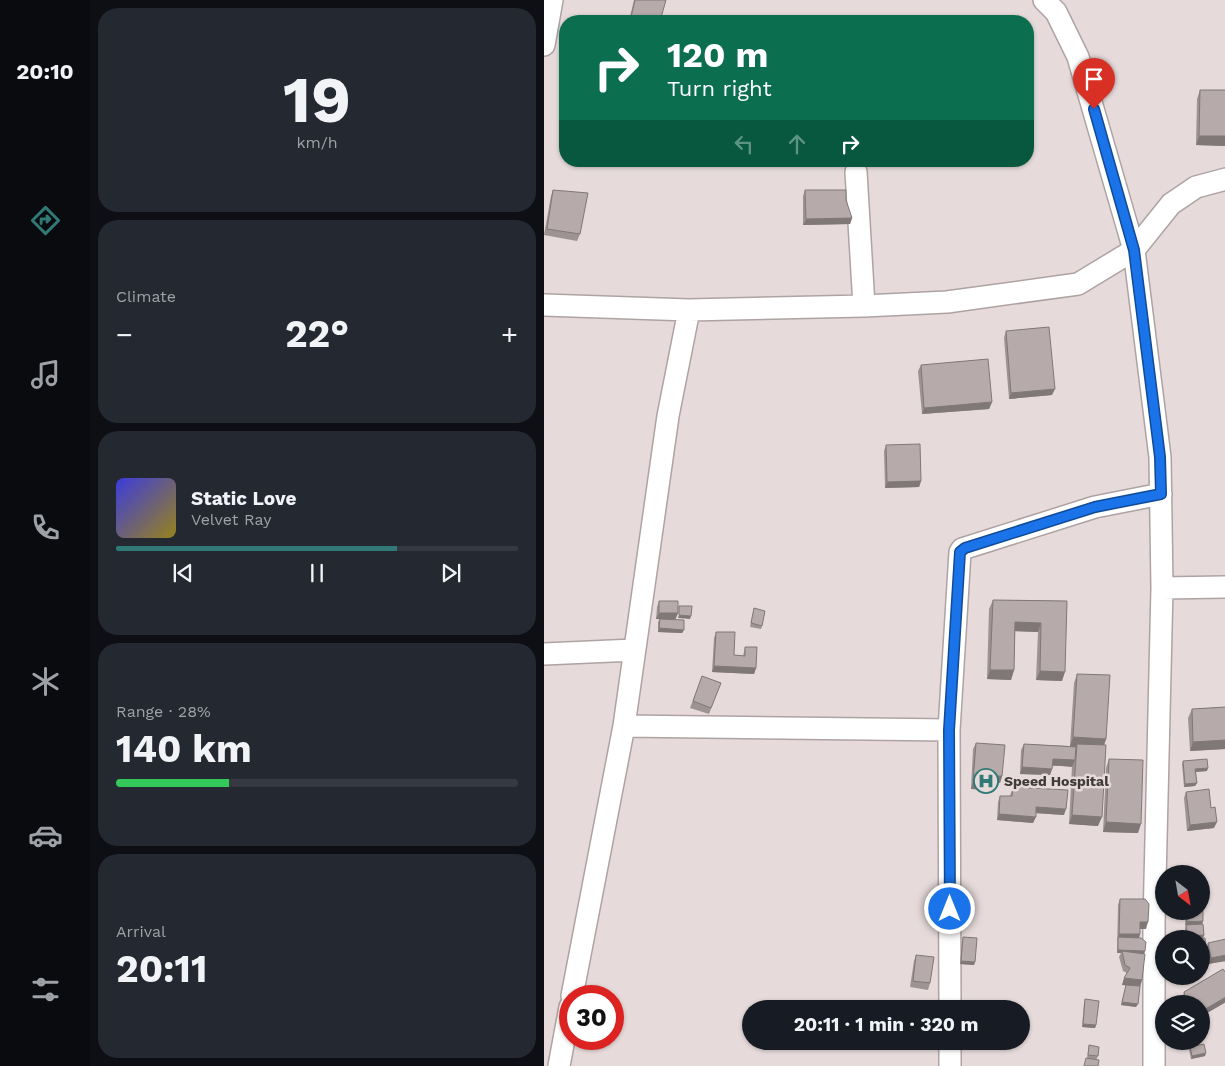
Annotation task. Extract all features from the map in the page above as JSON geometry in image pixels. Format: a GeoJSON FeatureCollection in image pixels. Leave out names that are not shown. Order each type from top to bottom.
{"type":"FeatureCollection","features":[{"type":"Feature","properties":{"kind":"street"},"geometry":{"type":"LineString","coordinates":[[544,45],[552,0]]}},
{"type":"Feature","properties":{"kind":"street"},"geometry":{"type":"LineString","coordinates":[[1044,0],[1056,12],[1078,56],[1134,250],[1160,457],[1162,588],[1154,923],[1154,1066]]}},
{"type":"Feature","properties":{"kind":"street"},"geometry":{"type":"LineString","coordinates":[[856,172],[864,306]]}},
{"type":"Feature","properties":{"kind":"street"},"geometry":{"type":"LineString","coordinates":[[544,305],[689,310],[864,306],[946,302],[1078,284],[1134,250],[1171,204],[1196,187],[1225,179]]}},
{"type":"Feature","properties":{"kind":"street"},"geometry":{"type":"LineString","coordinates":[[574,985],[624,726],[668,416],[689,310]]}},
{"type":"Feature","properties":{"kind":"street"},"geometry":{"type":"LineString","coordinates":[[950,1000],[949,730],[960,552],[962,549],[974,544],[1095,507],[1161,494]]}},
{"type":"Feature","properties":{"kind":"street"},"geometry":{"type":"LineString","coordinates":[[1162,588],[1225,587]]}},
{"type":"Feature","properties":{"kind":"street"},"geometry":{"type":"LineString","coordinates":[[544,654],[634,650]]}},
{"type":"Feature","properties":{"kind":"street"},"geometry":{"type":"LineString","coordinates":[[624,726],[949,730]]}},
{"type":"Feature","properties":{"kind":"street"},"geometry":{"type":"LineString","coordinates":[[559,1066],[562,1050]]}},
{"type":"Feature","properties":{"kind":"street"},"geometry":{"type":"LineString","coordinates":[[950,1050],[950,1066]]}},
{"type":"Feature","properties":{"kind":"building"},"geometry":{"type":"Polygon","coordinates":[[[635,0],[666,0],[662,15],[631,15],[635,0]]]}},
{"type":"Feature","properties":{"kind":"building"},"geometry":{"type":"Polygon","coordinates":[[[1200,90],[1226,90],[1226,136],[1199,136],[1200,90]]]}},
{"type":"Feature","properties":{"kind":"building"},"geometry":{"type":"Polygon","coordinates":[[[553,190],[588,193],[580,234],[547,229],[553,190]]]}},
{"type":"Feature","properties":{"kind":"building"},"geometry":{"type":"Polygon","coordinates":[[[805,190],[846,190],[846,200],[852,218],[806,219],[805,190]]]}},
{"type":"Feature","properties":{"kind":"building"},"geometry":{"type":"Polygon","coordinates":[[[1049,327],[1055,389],[1011,393],[1006,331],[1049,327]]]}},
{"type":"Feature","properties":{"kind":"building"},"geometry":{"type":"Polygon","coordinates":[[[988,359],[992,402],[924,408],[921,365],[988,359]]]}},
{"type":"Feature","properties":{"kind":"building"},"geometry":{"type":"Polygon","coordinates":[[[920,444],[921,481],[887,482],[886,445],[920,444]]]}},
{"type":"Feature","properties":{"kind":"building"},"geometry":{"type":"Polygon","coordinates":[[[993,600],[1067,601],[1065,672],[1040,671],[1041,623],[1015,622],[1014,670],[990,670],[993,600]]]}},
{"type":"Feature","properties":{"kind":"building"},"geometry":{"type":"Polygon","coordinates":[[[659,601],[678,601],[678,613],[659,613],[659,601]]]}},
{"type":"Feature","properties":{"kind":"building"},"geometry":{"type":"Polygon","coordinates":[[[679,606],[692,606],[691,616],[679,615],[679,606]]]}},
{"type":"Feature","properties":{"kind":"building"},"geometry":{"type":"Polygon","coordinates":[[[754,608],[765,611],[762,626],[751,623],[754,608]]]}},
{"type":"Feature","properties":{"kind":"building"},"geometry":{"type":"Polygon","coordinates":[[[660,619],[684,620],[684,630],[659,628],[660,619]]]}},
{"type":"Feature","properties":{"kind":"building"},"geometry":{"type":"Polygon","coordinates":[[[716,632],[735,632],[734,655],[745,656],[745,647],[757,647],[756,668],[714,666],[716,632]]]}},
{"type":"Feature","properties":{"kind":"building"},"geometry":{"type":"Polygon","coordinates":[[[1077,674],[1110,675],[1106,739],[1073,737],[1077,674]]]}},
{"type":"Feature","properties":{"kind":"building"},"geometry":{"type":"Polygon","coordinates":[[[702,676],[721,683],[711,708],[693,701],[702,676]]]}},
{"type":"Feature","properties":{"kind":"building"},"geometry":{"type":"Polygon","coordinates":[[[1226,707],[1226,740],[1193,742],[1192,709],[1226,707]]]}},
{"type":"Feature","properties":{"kind":"building"},"geometry":{"type":"Polygon","coordinates":[[[976,743],[1005,745],[1002,776],[995,776],[994,784],[973,782],[976,743]]]}},
{"type":"Feature","properties":{"kind":"building"},"geometry":{"type":"Polygon","coordinates":[[[1024,744],[1076,747],[1075,760],[1053,759],[1052,769],[1022,767],[1024,744]]]}},
{"type":"Feature","properties":{"kind":"building"},"geometry":{"type":"Polygon","coordinates":[[[1077,744],[1106,745],[1102,817],[1072,815],[1077,744]]]}},
{"type":"Feature","properties":{"kind":"building"},"geometry":{"type":"Polygon","coordinates":[[[1109,759],[1143,760],[1141,824],[1106,822],[1109,759]]]}},
{"type":"Feature","properties":{"kind":"building"},"geometry":{"type":"Polygon","coordinates":[[[1207,759],[1208,768],[1195,769],[1197,783],[1185,784],[1183,761],[1207,759]]]}},
{"type":"Feature","properties":{"kind":"building"},"geometry":{"type":"Polygon","coordinates":[[[1013,787],[1068,790],[1066,809],[1036,807],[1036,817],[999,814],[1000,796],[1012,796],[1013,787]]]}},
{"type":"Feature","properties":{"kind":"building"},"geometry":{"type":"Polygon","coordinates":[[[1209,789],[1211,808],[1215,807],[1217,822],[1190,825],[1186,792],[1209,789]]]}},
{"type":"Feature","properties":{"kind":"building"},"geometry":{"type":"Polygon","coordinates":[[[1120,899],[1145,899],[1149,904],[1148,922],[1140,922],[1140,934],[1119,934],[1120,899]]]}},
{"type":"Feature","properties":{"kind":"building"},"geometry":{"type":"Polygon","coordinates":[[[1187,920],[1203,920],[1203,921],[1187,922],[1187,920]]]}},
{"type":"Feature","properties":{"kind":"building"},"geometry":{"type":"Polygon","coordinates":[[[1203,924],[1204,930],[1186,930],[1186,925],[1203,924]]]}},
{"type":"Feature","properties":{"kind":"building"},"geometry":{"type":"Polygon","coordinates":[[[963,937],[977,938],[975,962],[961,961],[963,937]]]}},
{"type":"Feature","properties":{"kind":"building"},"geometry":{"type":"Polygon","coordinates":[[[1118,937],[1141,938],[1146,942],[1145,951],[1118,950],[1118,937]]]}},
{"type":"Feature","properties":{"kind":"building"},"geometry":{"type":"Polygon","coordinates":[[[1226,939],[1226,955],[1211,958],[1210,943],[1226,939]]]}},
{"type":"Feature","properties":{"kind":"building"},"geometry":{"type":"Polygon","coordinates":[[[1122,951],[1145,954],[1142,980],[1124,978],[1130,968],[1125,965],[1122,951]]]}},
{"type":"Feature","properties":{"kind":"building"},"geometry":{"type":"Polygon","coordinates":[[[916,955],[934,957],[930,983],[913,981],[916,955]]]}},
{"type":"Feature","properties":{"kind":"building"},"geometry":{"type":"Polygon","coordinates":[[[1223,969],[1226,973],[1226,997],[1210,1006],[1210,995],[1185,995],[1184,992],[1196,985],[1210,985],[1210,977],[1223,969]]]}},
{"type":"Feature","properties":{"kind":"building"},"geometry":{"type":"Polygon","coordinates":[[[1126,985],[1140,986],[1138,1004],[1122,1002],[1126,985]]]}},
{"type":"Feature","properties":{"kind":"building"},"geometry":{"type":"Polygon","coordinates":[[[1085,999],[1099,1001],[1096,1025],[1083,1024],[1085,999]]]}},
{"type":"Feature","properties":{"kind":"building"},"geometry":{"type":"Polygon","coordinates":[[[1089,1045],[1099,1047],[1098,1056],[1088,1055],[1089,1045]]]}},
{"type":"Feature","properties":{"kind":"building"},"geometry":{"type":"Polygon","coordinates":[[[1191,1050],[1205,1050],[1206,1053],[1192,1056],[1191,1050]]]}},
{"type":"Feature","properties":{"kind":"building"},"geometry":{"type":"Polygon","coordinates":[[[1086,1058],[1099,1060],[1098,1066],[1084,1066],[1086,1058]]]}},
{"type":"Feature","properties":{"kind":"place","name":"Speed Hospital"},"geometry":{"type":"Point","coordinates":[986,781]}},
{"type":"Feature","properties":{"kind":"route"},"geometry":{"type":"LineString","coordinates":[[950,909],[949,730],[960,552],[962,549],[1095,507],[1161,494],[1160,457],[1134,250],[1094,109]]}}]}
